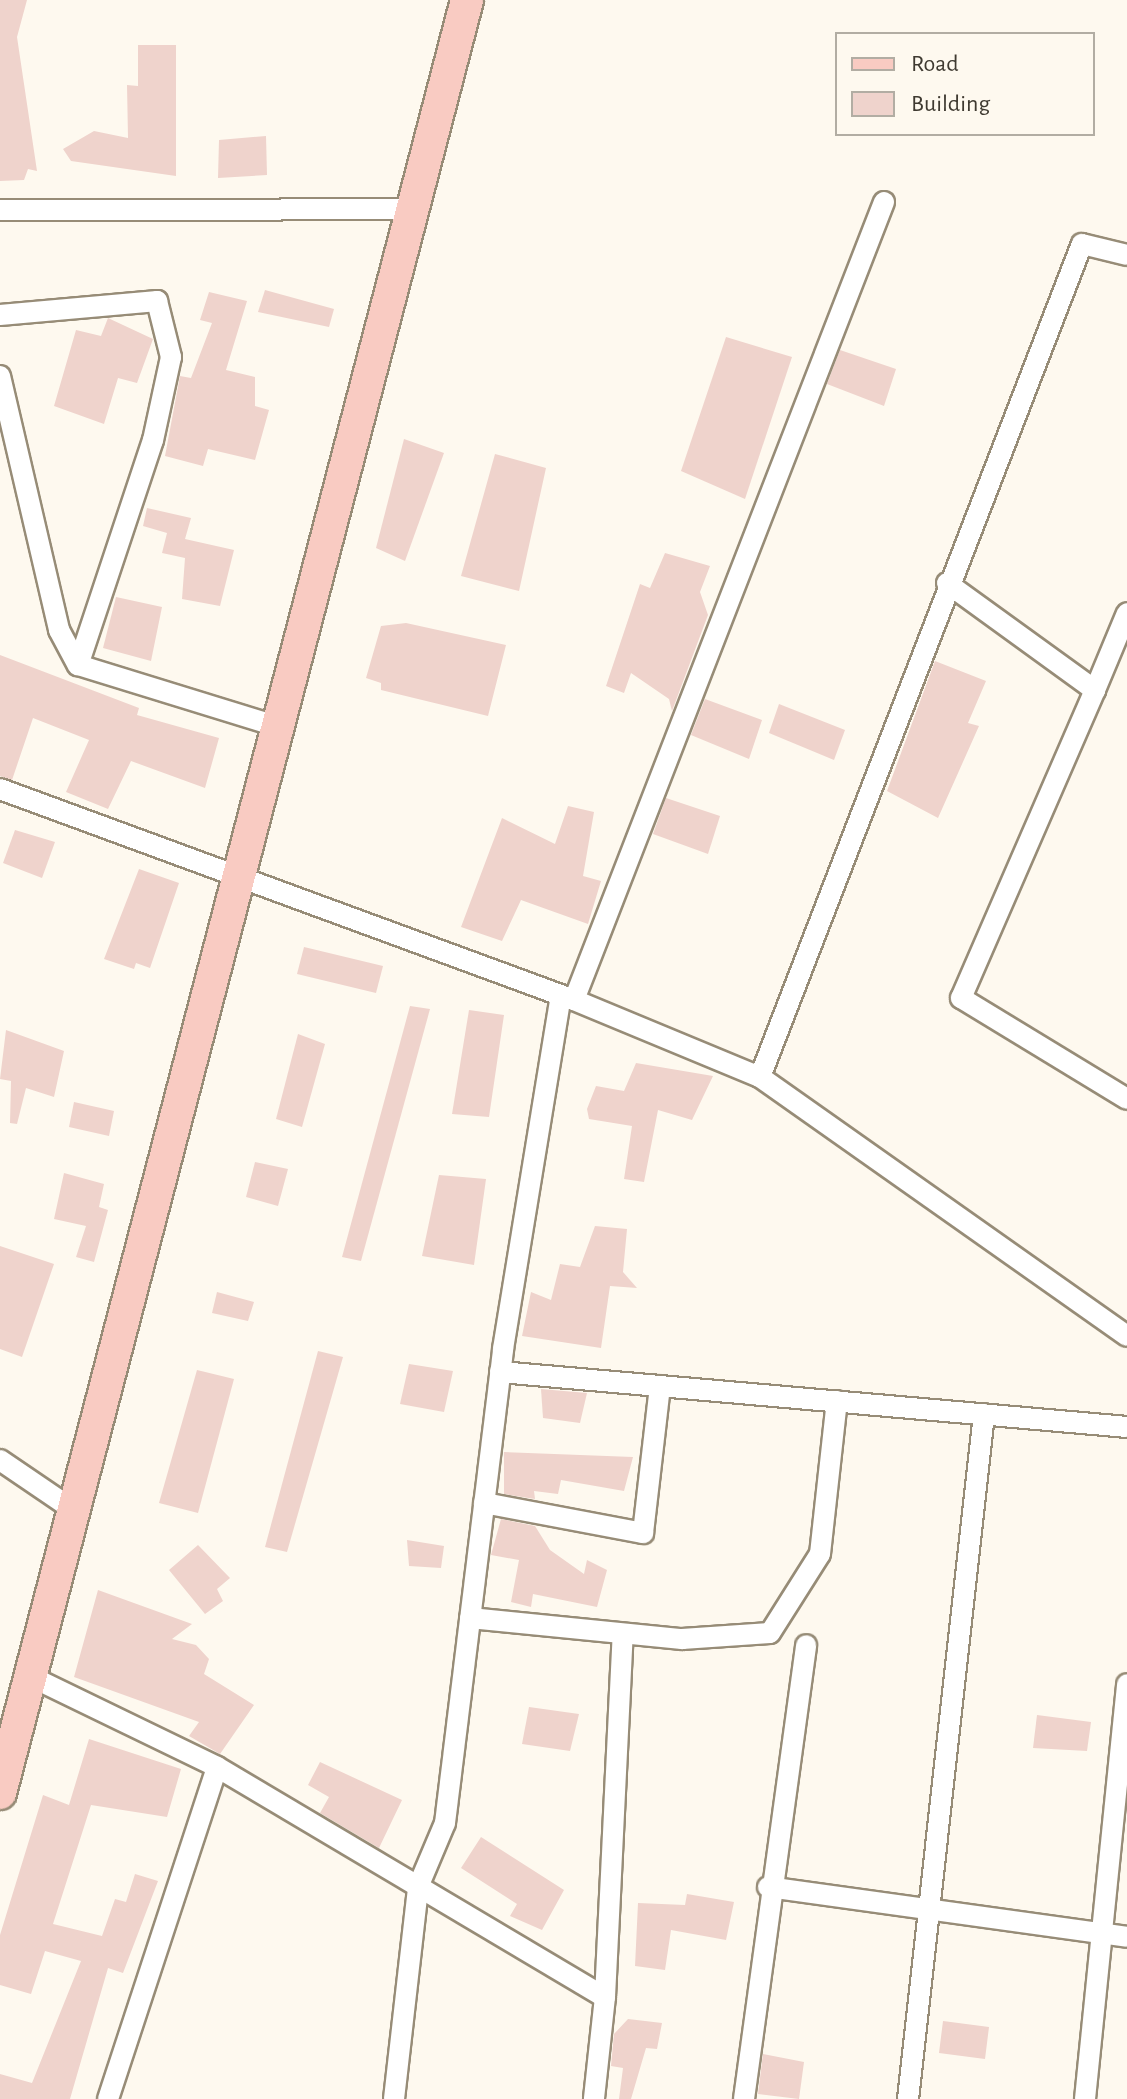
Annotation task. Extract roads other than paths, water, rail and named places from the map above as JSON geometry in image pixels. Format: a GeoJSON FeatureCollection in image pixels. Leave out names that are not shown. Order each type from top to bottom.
{"type":"FeatureCollection","features":[{"type":"Feature","properties":{"kind":"main road"},"geometry":{"type":"LineString","coordinates":[[0,1793],[78,1513],[242,884],[279,727],[467,0]]}},
{"type":"Feature","properties":{"kind":"street"},"geometry":{"type":"LineString","coordinates":[[394,2099],[418,1887],[445,1823],[500,1372],[568,998],[884,202]]}},
{"type":"Feature","properties":{"kind":"street"},"geometry":{"type":"LineString","coordinates":[[0,210],[413,209]]}},
{"type":"Feature","properties":{"kind":"street"},"geometry":{"type":"LineString","coordinates":[[760,1077],[947,583],[1082,244],[1127,255]]}},
{"type":"Feature","properties":{"kind":"street"},"geometry":{"type":"LineString","coordinates":[[0,315],[157,301],[171,357],[153,440],[78,665]]}},
{"type":"Feature","properties":{"kind":"street"},"geometry":{"type":"LineString","coordinates":[[0,376],[59,630],[78,665],[279,727]]}},
{"type":"Feature","properties":{"kind":"street"},"geometry":{"type":"LineString","coordinates":[[947,583],[1095,690]]}},
{"type":"Feature","properties":{"kind":"street"},"geometry":{"type":"LineString","coordinates":[[1127,613],[961,998],[1127,1099]]}},
{"type":"Feature","properties":{"kind":"street"},"geometry":{"type":"LineString","coordinates":[[0,789],[242,884],[568,998],[760,1077],[1127,1336]]}},
{"type":"Feature","properties":{"kind":"street"},"geometry":{"type":"LineString","coordinates":[[500,1372],[1127,1427]]}},
{"type":"Feature","properties":{"kind":"street"},"geometry":{"type":"LineString","coordinates":[[484,1503],[643,1533],[660,1386]]}},
{"type":"Feature","properties":{"kind":"street"},"geometry":{"type":"LineString","coordinates":[[470,1618],[682,1639],[770,1633],[820,1554],[837,1401]]}},
{"type":"Feature","properties":{"kind":"street"},"geometry":{"type":"LineString","coordinates":[[908,2099],[984,1414]]}},
{"type":"Feature","properties":{"kind":"street"},"geometry":{"type":"LineString","coordinates":[[0,1460],[78,1513]]}},
{"type":"Feature","properties":{"kind":"street"},"geometry":{"type":"LineString","coordinates":[[594,2099],[605,1997],[623,1634]]}},
{"type":"Feature","properties":{"kind":"street"},"geometry":{"type":"LineString","coordinates":[[744,2099],[768,1887],[806,1645]]}},
{"type":"Feature","properties":{"kind":"street"},"geometry":{"type":"LineString","coordinates":[[34,1678],[217,1767],[605,1997]]}},
{"type":"Feature","properties":{"kind":"street"},"geometry":{"type":"LineString","coordinates":[[1085,2099],[1127,1684]]}},
{"type":"Feature","properties":{"kind":"street"},"geometry":{"type":"LineString","coordinates":[[108,2099],[217,1767]]}},
{"type":"Feature","properties":{"kind":"street"},"geometry":{"type":"LineString","coordinates":[[768,1887],[1127,1937]]}}]}
